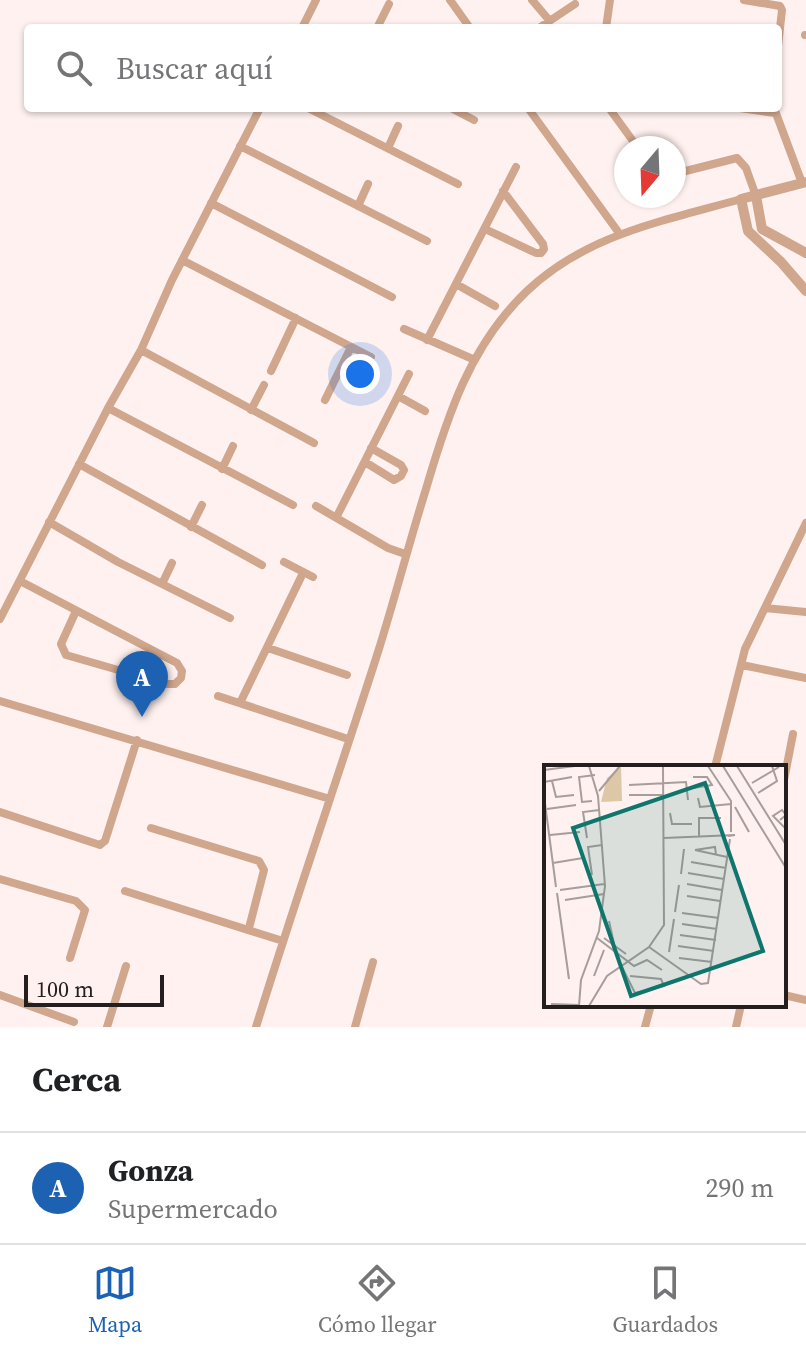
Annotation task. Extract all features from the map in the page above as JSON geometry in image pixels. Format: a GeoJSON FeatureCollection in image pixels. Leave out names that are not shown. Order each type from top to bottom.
{"type":"FeatureCollection","features":[{"type":"Feature","properties":{"kind":"street"},"geometry":{"type":"LineString","coordinates":[[304,24],[316,0]]}},
{"type":"Feature","properties":{"kind":"street"},"geometry":{"type":"LineString","coordinates":[[450,0],[467,24]]}},
{"type":"Feature","properties":{"kind":"street"},"geometry":{"type":"LineString","coordinates":[[532,0],[549,20]]}},
{"type":"Feature","properties":{"kind":"street"},"geometry":{"type":"LineString","coordinates":[[607,24],[610,0]]}},
{"type":"Feature","properties":{"kind":"street"},"geometry":{"type":"LineString","coordinates":[[744,0],[780,6],[780,24]]}},
{"type":"Feature","properties":{"kind":"street"},"geometry":{"type":"LineString","coordinates":[[379,24],[389,4]]}},
{"type":"Feature","properties":{"kind":"street"},"geometry":{"type":"LineString","coordinates":[[544,24],[575,4]]}},
{"type":"Feature","properties":{"kind":"street"},"geometry":{"type":"LineString","coordinates":[[0,619],[141,350],[182,260],[258,112]]}},
{"type":"Feature","properties":{"kind":"street"},"geometry":{"type":"LineString","coordinates":[[316,112],[458,184]]}},
{"type":"Feature","properties":{"kind":"street"},"geometry":{"type":"LineString","coordinates":[[459,112],[474,120]]}},
{"type":"Feature","properties":{"kind":"street"},"geometry":{"type":"LineString","coordinates":[[531,112],[619,233]]}},
{"type":"Feature","properties":{"kind":"street"},"geometry":{"type":"LineString","coordinates":[[612,112],[629,136]]}},
{"type":"Feature","properties":{"kind":"street"},"geometry":{"type":"LineString","coordinates":[[256,1027],[378,651],[405,554],[457,392],[475,360],[494,327],[527,291],[567,259],[619,233],[804,183],[775,112]]}},
{"type":"Feature","properties":{"kind":"street"},"geometry":{"type":"LineString","coordinates":[[388,148],[398,126]]}},
{"type":"Feature","properties":{"kind":"street"},"geometry":{"type":"LineString","coordinates":[[240,146],[427,241]]}},
{"type":"Feature","properties":{"kind":"street"},"geometry":{"type":"LineString","coordinates":[[686,171],[737,158],[746,168],[756,196],[762,229],[806,253]]}},
{"type":"Feature","properties":{"kind":"street"},"geometry":{"type":"LineString","coordinates":[[427,340],[516,167]]}},
{"type":"Feature","properties":{"kind":"street"},"geometry":{"type":"LineString","coordinates":[[358,206],[368,184]]}},
{"type":"Feature","properties":{"kind":"street"},"geometry":{"type":"LineString","coordinates":[[485,229],[536,253],[544,249],[503,191]]}},
{"type":"Feature","properties":{"kind":"street"},"geometry":{"type":"LineString","coordinates":[[741,199],[748,231],[806,291]]}},
{"type":"Feature","properties":{"kind":"street"},"geometry":{"type":"LineString","coordinates":[[211,203],[392,297]]}},
{"type":"Feature","properties":{"kind":"street"},"geometry":{"type":"LineString","coordinates":[[781,262],[779,253],[784,246],[793,245]]}},
{"type":"Feature","properties":{"kind":"street"},"geometry":{"type":"LineString","coordinates":[[182,260],[371,357]]}},
{"type":"Feature","properties":{"kind":"street"},"geometry":{"type":"LineString","coordinates":[[456,284],[495,306]]}},
{"type":"Feature","properties":{"kind":"street"},"geometry":{"type":"LineString","coordinates":[[271,371],[296,318]]}},
{"type":"Feature","properties":{"kind":"street"},"geometry":{"type":"LineString","coordinates":[[404,329],[475,360]]}},
{"type":"Feature","properties":{"kind":"street"},"geometry":{"type":"LineString","coordinates":[[325,400],[351,347]]}},
{"type":"Feature","properties":{"kind":"street"},"geometry":{"type":"LineString","coordinates":[[141,350],[314,443]]}},
{"type":"Feature","properties":{"kind":"street"},"geometry":{"type":"LineString","coordinates":[[337,516],[409,374]]}},
{"type":"Feature","properties":{"kind":"street"},"geometry":{"type":"LineString","coordinates":[[251,410],[264,385]]}},
{"type":"Feature","properties":{"kind":"street"},"geometry":{"type":"LineString","coordinates":[[398,396],[425,411]]}},
{"type":"Feature","properties":{"kind":"street"},"geometry":{"type":"LineString","coordinates":[[108,408],[293,505]]}},
{"type":"Feature","properties":{"kind":"street"},"geometry":{"type":"LineString","coordinates":[[222,469],[233,446]]}},
{"type":"Feature","properties":{"kind":"street"},"geometry":{"type":"LineString","coordinates":[[365,462],[394,480],[404,470],[401,465],[371,448]]}},
{"type":"Feature","properties":{"kind":"street"},"geometry":{"type":"LineString","coordinates":[[79,464],[262,565]]}},
{"type":"Feature","properties":{"kind":"street"},"geometry":{"type":"LineString","coordinates":[[191,527],[202,505]]}},
{"type":"Feature","properties":{"kind":"street"},"geometry":{"type":"LineString","coordinates":[[316,506],[388,548],[405,554]]}},
{"type":"Feature","properties":{"kind":"street"},"geometry":{"type":"LineString","coordinates":[[49,522],[230,618]]}},
{"type":"Feature","properties":{"kind":"street"},"geometry":{"type":"LineString","coordinates":[[716,765],[745,649],[806,523]]}},
{"type":"Feature","properties":{"kind":"street"},"geometry":{"type":"LineString","coordinates":[[284,562],[313,577]]}},
{"type":"Feature","properties":{"kind":"street"},"geometry":{"type":"LineString","coordinates":[[162,584],[172,563]]}},
{"type":"Feature","properties":{"kind":"street"},"geometry":{"type":"LineString","coordinates":[[240,703],[303,573]]}},
{"type":"Feature","properties":{"kind":"street"},"geometry":{"type":"LineString","coordinates":[[20,581],[177,663],[182,671],[181,678],[175,684],[167,684],[66,655],[61,644],[76,611]]}},
{"type":"Feature","properties":{"kind":"street"},"geometry":{"type":"LineString","coordinates":[[765,608],[806,612]]}},
{"type":"Feature","properties":{"kind":"street"},"geometry":{"type":"LineString","coordinates":[[268,648],[347,675]]}},
{"type":"Feature","properties":{"kind":"street"},"geometry":{"type":"LineString","coordinates":[[742,665],[806,678]]}},
{"type":"Feature","properties":{"kind":"street"},"geometry":{"type":"LineString","coordinates":[[218,696],[348,739]]}},
{"type":"Feature","properties":{"kind":"street"},"geometry":{"type":"LineString","coordinates":[[0,701],[330,799]]}},
{"type":"Feature","properties":{"kind":"street"},"geometry":{"type":"LineString","coordinates":[[786,770],[793,734]]}},
{"type":"Feature","properties":{"kind":"street"},"geometry":{"type":"LineString","coordinates":[[0,812],[100,845],[105,841],[137,740]]}},
{"type":"Feature","properties":{"kind":"street"},"geometry":{"type":"LineString","coordinates":[[151,828],[259,861],[264,870],[249,928]]}},
{"type":"Feature","properties":{"kind":"street"},"geometry":{"type":"LineString","coordinates":[[0,879],[82,905],[85,910],[70,958]]}},
{"type":"Feature","properties":{"kind":"street"},"geometry":{"type":"LineString","coordinates":[[125,891],[283,941]]}},
{"type":"Feature","properties":{"kind":"street"},"geometry":{"type":"LineString","coordinates":[[355,1027],[373,962]]}},
{"type":"Feature","properties":{"kind":"street"},"geometry":{"type":"LineString","coordinates":[[107,1027],[126,966]]}},
{"type":"Feature","properties":{"kind":"street"},"geometry":{"type":"LineString","coordinates":[[0,995],[74,1022]]}},
{"type":"Feature","properties":{"kind":"street"},"geometry":{"type":"LineString","coordinates":[[786,995],[806,1000]]}},
{"type":"Feature","properties":{"kind":"street"},"geometry":{"type":"LineString","coordinates":[[645,1027],[650,1007]]}},
{"type":"Feature","properties":{"kind":"street"},"geometry":{"type":"LineString","coordinates":[[736,1027],[741,1007]]}},
{"type":"Feature","properties":{"kind":"place","name":"Gonza"},"geometry":{"type":"Point","coordinates":[142,717]}}]}
